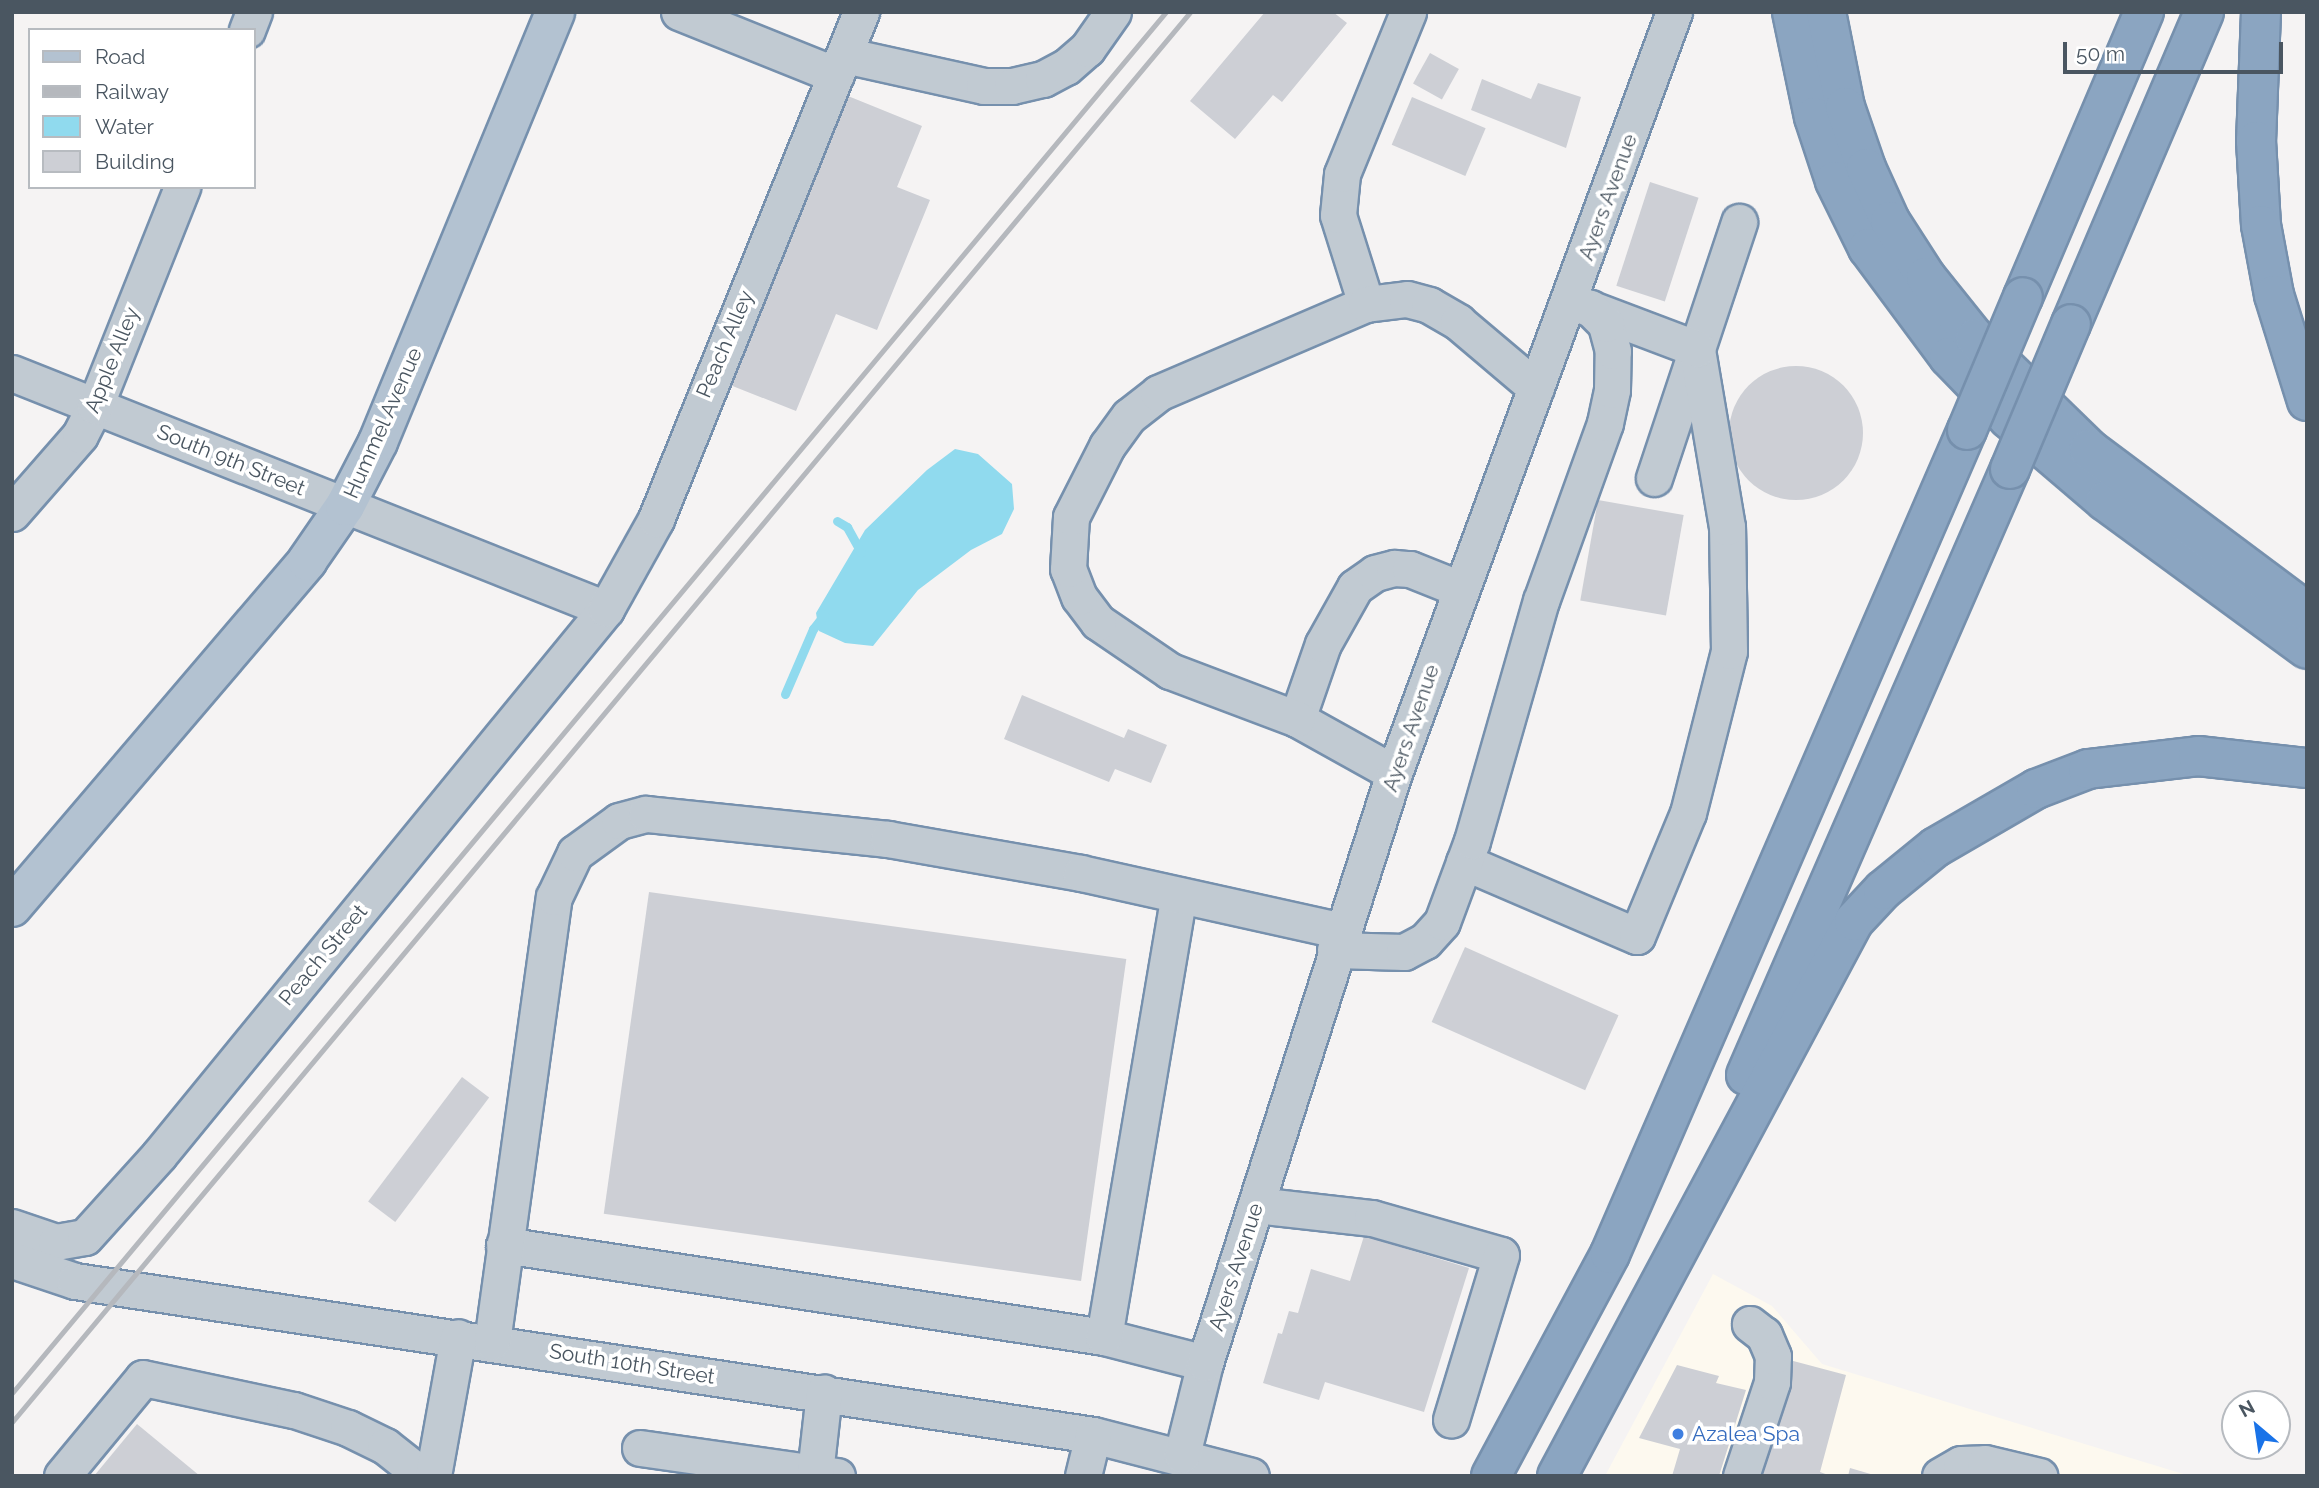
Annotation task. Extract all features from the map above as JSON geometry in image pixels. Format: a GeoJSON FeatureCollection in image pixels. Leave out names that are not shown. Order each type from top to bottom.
{"type":"FeatureCollection","features":[{"type":"Feature","properties":{"kind":"highway"},"geometry":{"type":"LineString","coordinates":[[1792,12],[1814,117],[1835,181],[1868,248],[1949,357],[2009,419],[2105,501],[2307,649]]}},
{"type":"Feature","properties":{"kind":"highway"},"geometry":{"type":"LineString","coordinates":[[1826,12],[1845,107],[1866,168],[1891,221],[1926,276],[1975,338],[2089,449],[2307,612]]}},
{"type":"Feature","properties":{"kind":"highway"},"geometry":{"type":"LineString","coordinates":[[1491,1476],[1528,1412],[1615,1242],[1968,430],[2144,12]]}},
{"type":"Feature","properties":{"kind":"highway"},"geometry":{"type":"LineString","coordinates":[[1618,1365],[2010,469],[2204,12]]}},
{"type":"Feature","properties":{"kind":"highway"},"geometry":{"type":"LineString","coordinates":[[2261,12],[2256,141],[2261,225],[2274,295],[2307,401]]}},
{"type":"Feature","properties":{"kind":"highway"},"geometry":{"type":"LineString","coordinates":[[1557,1476],[1854,921],[1883,890],[1936,847],[2036,789],[2088,769],[2198,755],[2307,768]]}},
{"type":"Feature","properties":{"kind":"main road","name":"Hummel Avenue"},"geometry":{"type":"LineString","coordinates":[[12,907],[307,561],[345,506],[378,442],[555,12]]}},
{"type":"Feature","properties":{"kind":"street"},"geometry":{"type":"LineString","coordinates":[[679,12],[840,65],[997,86],[1043,79],[1066,67],[1087,49],[1113,12]]}},
{"type":"Feature","properties":{"kind":"street"},"geometry":{"type":"LineString","coordinates":[[840,65],[861,12]]}},
{"type":"Feature","properties":{"kind":"street"},"geometry":{"type":"LineString","coordinates":[[1366,304],[1338,215],[1342,174],[1408,12]]}},
{"type":"Feature","properties":{"kind":"street","name":"Ayers Avenue"},"geometry":{"type":"LineString","coordinates":[[1182,1455],[1205,1363],[1394,773],[1536,388],[1580,305],[1674,12]]}},
{"type":"Feature","properties":{"kind":"street","name":"Peach Alley"},"geometry":{"type":"LineString","coordinates":[[606,609],[656,519],[840,65]]}},
{"type":"Feature","properties":{"kind":"street","name":"Apple Alley"},"geometry":{"type":"LineString","coordinates":[[12,513],[80,435],[95,406],[181,189]]}},
{"type":"Feature","properties":{"kind":"street"},"geometry":{"type":"LineString","coordinates":[[1654,478],[1739,222]]}},
{"type":"Feature","properties":{"kind":"street"},"geometry":{"type":"LineString","coordinates":[[1394,773],[1297,719],[1170,671],[1098,622],[1079,597],[1068,569],[1070,517],[1107,446],[1129,416],[1158,393],[1366,304],[1407,299],[1429,305],[1458,321],[1536,388]]}},
{"type":"Feature","properties":{"kind":"street"},"geometry":{"type":"LineString","coordinates":[[1580,305],[1697,349]]}},
{"type":"Feature","properties":{"kind":"street"},"geometry":{"type":"LineString","coordinates":[[492,1342],[554,897],[575,853],[595,835],[619,821],[646,814],[888,839],[1179,895],[1338,941],[1404,952],[1425,941],[1442,922],[1464,862],[1541,601],[1605,423],[1612,390],[1613,351],[1606,324],[1580,305]]}},
{"type":"Feature","properties":{"kind":"street"},"geometry":{"type":"LineString","coordinates":[[1464,862],[1636,936],[1688,813],[1729,651],[1727,527],[1697,349]]}},
{"type":"Feature","properties":{"kind":"street","name":"South 9th Street"},"geometry":{"type":"LineString","coordinates":[[12,373],[606,609]]}},
{"type":"Feature","properties":{"kind":"street"},"geometry":{"type":"LineString","coordinates":[[1297,719],[1323,644],[1354,587],[1375,573],[1394,568],[1460,589]]}},
{"type":"Feature","properties":{"kind":"street","name":"Peach Street"},"geometry":{"type":"LineString","coordinates":[[12,1227],[56,1242],[85,1237],[159,1155],[606,609]]}},
{"type":"Feature","properties":{"kind":"street"},"geometry":{"type":"LineString","coordinates":[[1104,1337],[1179,895]]}},
{"type":"Feature","properties":{"kind":"street"},"geometry":{"type":"LineString","coordinates":[[1256,1205],[1372,1218],[1500,1255],[1451,1420]]}},
{"type":"Feature","properties":{"kind":"street"},"geometry":{"type":"LineString","coordinates":[[504,1245],[1104,1337],[1205,1363]]}},
{"type":"Feature","properties":{"kind":"street","name":"South 10th Street"},"geometry":{"type":"LineString","coordinates":[[12,1259],[75,1281],[1093,1435],[1182,1455],[1251,1476]]}},
{"type":"Feature","properties":{"kind":"street"},"geometry":{"type":"LineString","coordinates":[[1741,1476],[1772,1382],[1773,1356],[1763,1335],[1750,1324]]}},
{"type":"Feature","properties":{"kind":"street"},"geometry":{"type":"LineString","coordinates":[[433,1476],[458,1337]]}},
{"type":"Feature","properties":{"kind":"street"},"geometry":{"type":"LineString","coordinates":[[62,1476],[143,1378],[293,1410],[348,1428],[385,1446],[423,1476]]}},
{"type":"Feature","properties":{"kind":"street"},"geometry":{"type":"LineString","coordinates":[[640,1448],[826,1474],[824,1393]]}},
{"type":"Feature","properties":{"kind":"street"},"geometry":{"type":"LineString","coordinates":[[1083,1476],[1093,1435]]}},
{"type":"Feature","properties":{"kind":"street"},"geometry":{"type":"LineString","coordinates":[[1940,1476],[1961,1464],[1985,1463],[2039,1476]]}},
{"type":"Feature","properties":{"kind":"shaded area"},"geometry":{"type":"Polygon","coordinates":[[[1713,1274],[1772,1306],[1822,1364],[2190,1476],[1605,1476],[1713,1274]]]}},
{"type":"Feature","properties":{"kind":"water"},"geometry":{"type":"Polygon","coordinates":[[[955,449],[978,454],[1012,484],[1014,509],[1002,534],[971,550],[918,590],[873,646],[845,643],[819,631],[816,613],[865,530],[927,470],[955,449]]]}},
{"type":"Feature","properties":{"kind":"building"},"geometry":{"type":"Polygon","coordinates":[[[1265,12],[1333,12],[1347,23],[1282,102],[1273,95],[1235,139],[1190,101],[1265,12]]]}},
{"type":"Feature","properties":{"kind":"building"},"geometry":{"type":"Polygon","coordinates":[[[1430,53],[1459,69],[1442,100],[1413,84],[1430,53]]]}},
{"type":"Feature","properties":{"kind":"building"},"geometry":{"type":"Polygon","coordinates":[[[1482,79],[1531,99],[1538,83],[1581,97],[1566,148],[1471,110],[1482,79]]]}},
{"type":"Feature","properties":{"kind":"building"},"geometry":{"type":"Polygon","coordinates":[[[848,96],[922,126],[897,187],[930,200],[877,330],[836,314],[796,411],[730,385],[848,96]]]}},
{"type":"Feature","properties":{"kind":"building"},"geometry":{"type":"Polygon","coordinates":[[[1412,97],[1486,128],[1465,176],[1392,145],[1412,97]]]}},
{"type":"Feature","properties":{"kind":"building"},"geometry":{"type":"Polygon","coordinates":[[[1650,182],[1699,198],[1665,301],[1616,286],[1650,182]]]}},
{"type":"Feature","properties":{"kind":"building"},"geometry":{"type":"Polygon","coordinates":[[[1796,366],[1822,371],[1844,385],[1858,407],[1863,433],[1858,459],[1844,481],[1822,495],[1796,500],[1770,495],[1748,481],[1734,459],[1729,433],[1734,407],[1748,385],[1770,371],[1796,366]]]}},
{"type":"Feature","properties":{"kind":"building"},"geometry":{"type":"Polygon","coordinates":[[[1598,500],[1684,515],[1666,616],[1580,600],[1598,500]]]}},
{"type":"Feature","properties":{"kind":"building"},"geometry":{"type":"Polygon","coordinates":[[[1022,695],[1124,738],[1128,729],[1167,745],[1151,783],[1115,769],[1109,782],[1004,739],[1022,695]]]}},
{"type":"Feature","properties":{"kind":"building"},"geometry":{"type":"Polygon","coordinates":[[[649,892],[1126,959],[1081,1281],[604,1214],[649,892]]]}},
{"type":"Feature","properties":{"kind":"building"},"geometry":{"type":"Polygon","coordinates":[[[1465,947],[1618,1015],[1585,1090],[1432,1022],[1465,947]]]}},
{"type":"Feature","properties":{"kind":"building"},"geometry":{"type":"Polygon","coordinates":[[[462,1077],[489,1097],[395,1222],[368,1202],[462,1077]]]}},
{"type":"Feature","properties":{"kind":"building"},"geometry":{"type":"Polygon","coordinates":[[[1364,1236],[1469,1268],[1424,1412],[1325,1382],[1319,1400],[1263,1383],[1278,1333],[1282,1334],[1289,1311],[1298,1313],[1311,1269],[1350,1281],[1364,1236]]]}},
{"type":"Feature","properties":{"kind":"building"},"geometry":{"type":"Polygon","coordinates":[[[1782,1358],[1846,1375],[1820,1472],[1831,1476],[1750,1476],[1782,1358]]]}},
{"type":"Feature","properties":{"kind":"building"},"geometry":{"type":"Polygon","coordinates":[[[1677,1365],[1719,1376],[1716,1383],[1746,1390],[1719,1476],[1672,1476],[1680,1449],[1639,1438],[1677,1365]]]}},
{"type":"Feature","properties":{"kind":"building"},"geometry":{"type":"Polygon","coordinates":[[[137,1424],[200,1476],[94,1476],[137,1424]]]}},
{"type":"Feature","properties":{"kind":"building"},"geometry":{"type":"Polygon","coordinates":[[[1850,1468],[1874,1475],[1874,1476],[1848,1476],[1850,1468]]]}},
{"type":"Feature","properties":{"kind":"waterway"},"geometry":{"type":"LineString","coordinates":[[837,521],[847,527],[861,552]]}},
{"type":"Feature","properties":{"kind":"waterway"},"geometry":{"type":"LineString","coordinates":[[785,694],[813,629],[824,615]]}},
{"type":"Feature","properties":{"kind":"railway"},"geometry":{"type":"LineString","coordinates":[[12,1393],[1166,12]]}},
{"type":"Feature","properties":{"kind":"railway"},"geometry":{"type":"LineString","coordinates":[[12,1422],[1190,12]]}},
{"type":"Feature","properties":{"kind":"place","name":"Azalea Spa"},"geometry":{"type":"Point","coordinates":[1678,1434]}}]}
